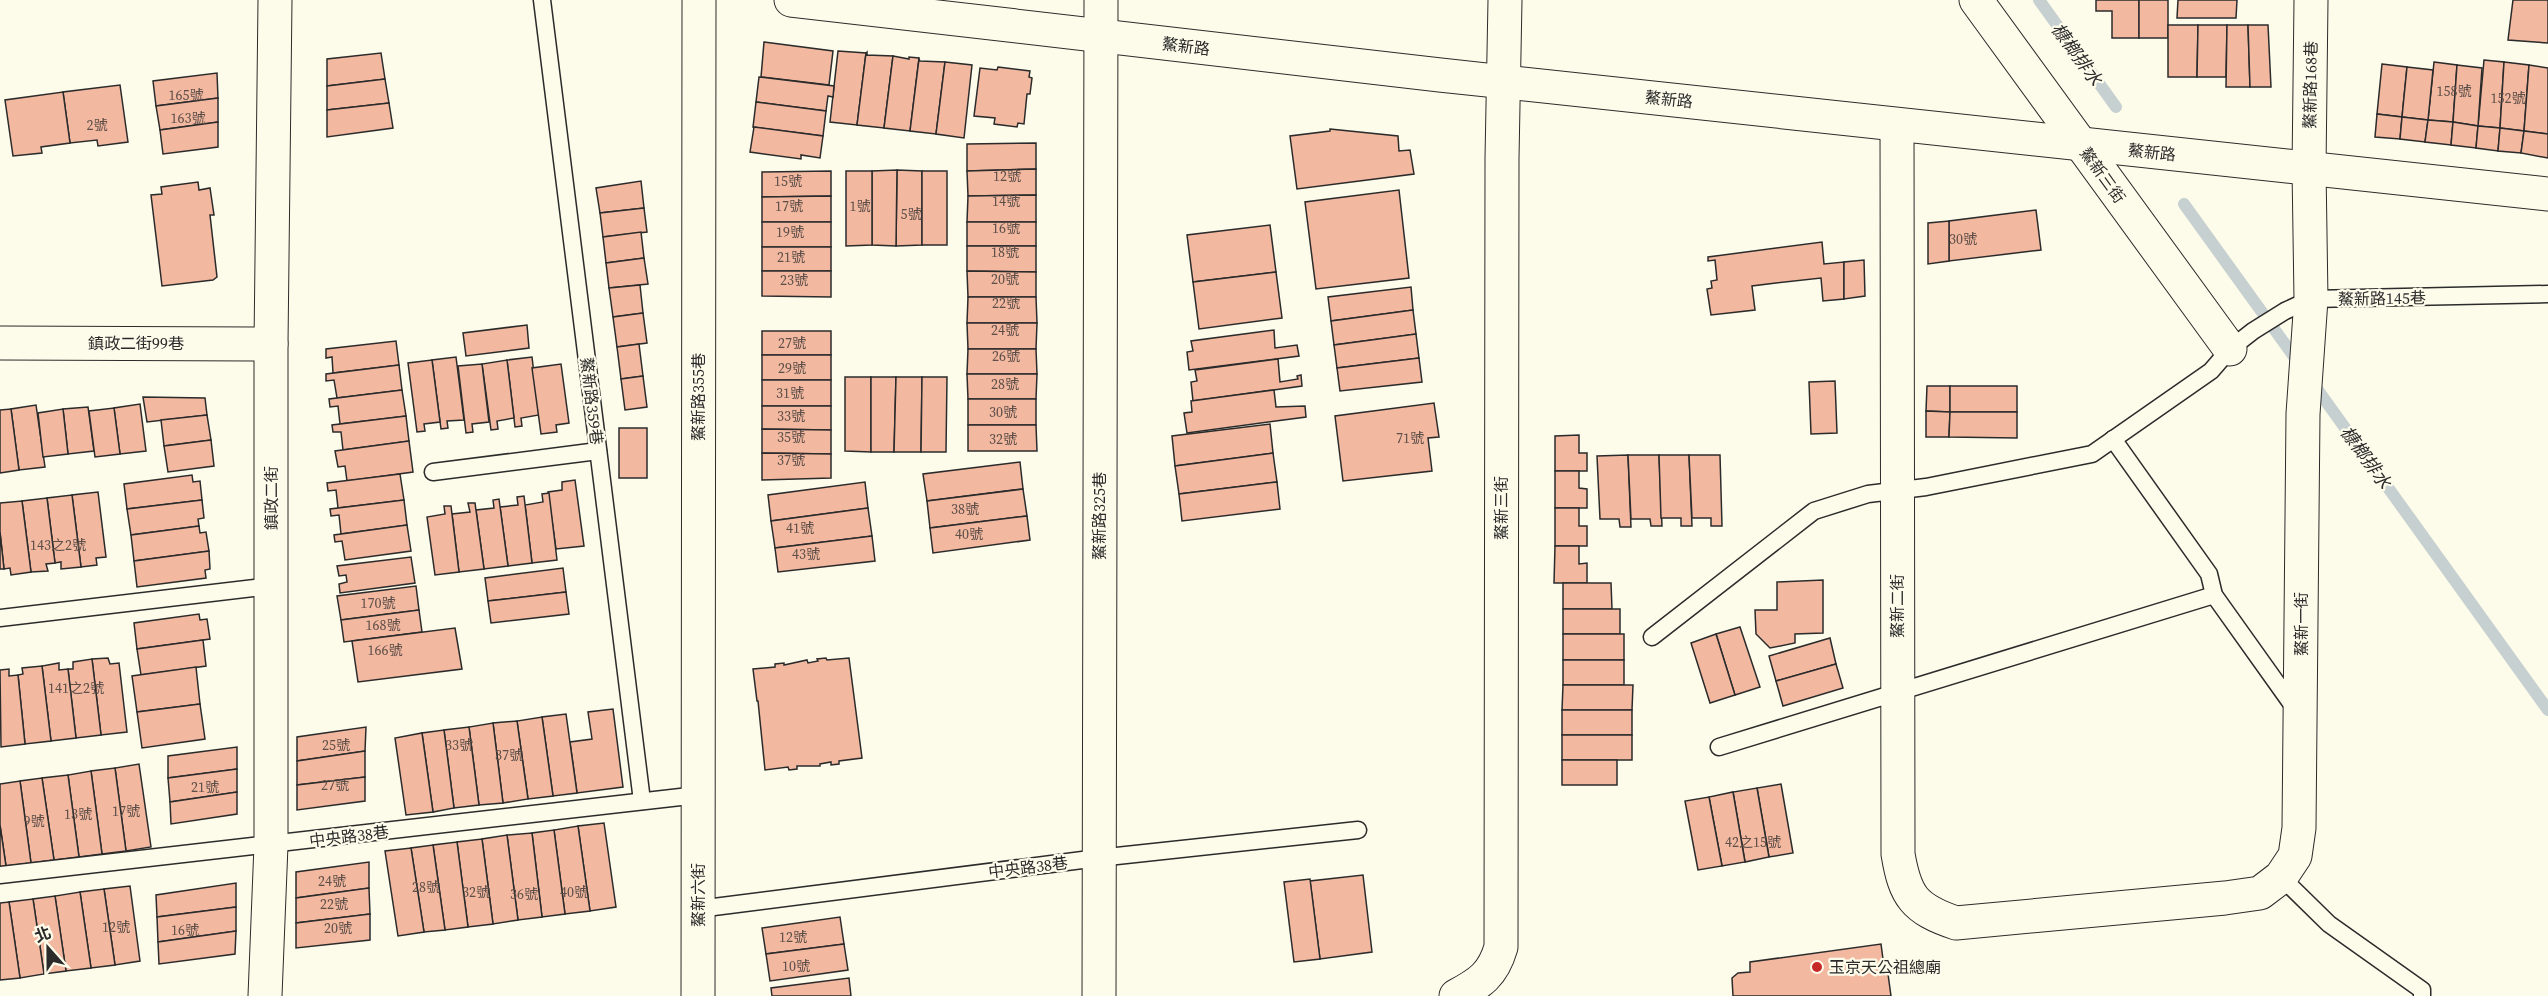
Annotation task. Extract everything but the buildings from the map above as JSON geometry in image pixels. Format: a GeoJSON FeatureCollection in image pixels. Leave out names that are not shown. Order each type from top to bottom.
{"type":"FeatureCollection","features":[{"type":"Feature","properties":{"kind":"street","name":"鎮政二街"},"geometry":{"type":"LineString","coordinates":[[265,996],[271,845],[272,344],[276,0]]}},
{"type":"Feature","properties":{"kind":"street","name":"鰲新路355巷"},"geometry":{"type":"LineString","coordinates":[[698,795],[699,0]]}},
{"type":"Feature","properties":{"kind":"street","name":"鰲新路"},"geometry":{"type":"LineString","coordinates":[[791,0],[1897,125],[2548,194]]}},
{"type":"Feature","properties":{"kind":"street","name":"鰲新路325巷"},"geometry":{"type":"LineString","coordinates":[[1099,996],[1101,0]]}},
{"type":"Feature","properties":{"kind":"street","name":"鰲新三街"},"geometry":{"type":"LineString","coordinates":[[1456,996],[1481,983],[1497,960],[1501,947],[1505,0]]}},
{"type":"Feature","properties":{"kind":"street","name":"鰲新三街"},"geometry":{"type":"LineString","coordinates":[[1976,0],[2080,143],[2241,340]]}},
{"type":"Feature","properties":{"kind":"street","name":"鰲新路168巷"},"geometry":{"type":"LineString","coordinates":[[2309,170],[2311,0]]}},
{"type":"Feature","properties":{"kind":"street","name":"鰲新二街"},"geometry":{"type":"LineString","coordinates":[[1897,125],[1898,854],[1903,882],[1912,898],[1932,915],[1956,922],[2090,910]]}},
{"type":"Feature","properties":{"kind":"street","name":"鰲新一街"},"geometry":{"type":"LineString","coordinates":[[2090,910],[2260,893],[2281,877],[2295,856],[2299,828],[2303,414],[2301,313],[2309,170]]}},
{"type":"Feature","properties":{"kind":"street","name":"鎮政二街99巷"},"geometry":{"type":"LineString","coordinates":[[0,343],[272,344]]}},
{"type":"Feature","properties":{"kind":"street","name":"鰲新六街"},"geometry":{"type":"LineString","coordinates":[[698,795],[698,996]]}},
{"type":"Feature","properties":{"kind":"lane","name":"鰲新路359巷"},"geometry":{"type":"LineString","coordinates":[[542,0],[642,801]]}},
{"type":"Feature","properties":{"kind":"lane","name":"鰲新路145巷"},"geometry":{"type":"LineString","coordinates":[[2301,313],[2548,294]]}},
{"type":"Feature","properties":{"kind":"lane"},"geometry":{"type":"LineString","coordinates":[[1652,637],[1814,511],[1868,494],[1926,488],[2092,454],[2211,371],[2241,340],[2301,313]]}},
{"type":"Feature","properties":{"kind":"lane"},"geometry":{"type":"LineString","coordinates":[[2113,439],[2209,574],[2214,595],[2300,717]]}},
{"type":"Feature","properties":{"kind":"lane"},"geometry":{"type":"LineString","coordinates":[[433,472],[598,451]]}},
{"type":"Feature","properties":{"kind":"lane"},"geometry":{"type":"LineString","coordinates":[[0,618],[271,586]]}},
{"type":"Feature","properties":{"kind":"lane"},"geometry":{"type":"LineString","coordinates":[[1719,747],[2214,595]]}},
{"type":"Feature","properties":{"kind":"lane","name":"中央路38巷"},"geometry":{"type":"LineString","coordinates":[[0,874],[698,795]]}},
{"type":"Feature","properties":{"kind":"lane","name":"中央路38巷"},"geometry":{"type":"LineString","coordinates":[[698,909],[1098,858],[1358,830]]}},
{"type":"Feature","properties":{"kind":"lane"},"geometry":{"type":"LineString","coordinates":[[2281,877],[2329,924],[2422,990],[2422,996]]}},
{"type":"Feature","properties":{"kind":"waterway","name":"槺榔排水"},"geometry":{"type":"LineString","coordinates":[[2039,0],[2116,107]]}},
{"type":"Feature","properties":{"kind":"waterway","name":"槺榔排水"},"geometry":{"type":"LineString","coordinates":[[2184,204],[2300,365]]}},
{"type":"Feature","properties":{"kind":"waterway","name":"槺榔排水"},"geometry":{"type":"LineString","coordinates":[[2312,382],[2548,710]]}},
{"type":"Feature","properties":{"kind":"place","name":"玉京天公祖總廟"},"geometry":{"type":"Point","coordinates":[1817,967]}}]}
